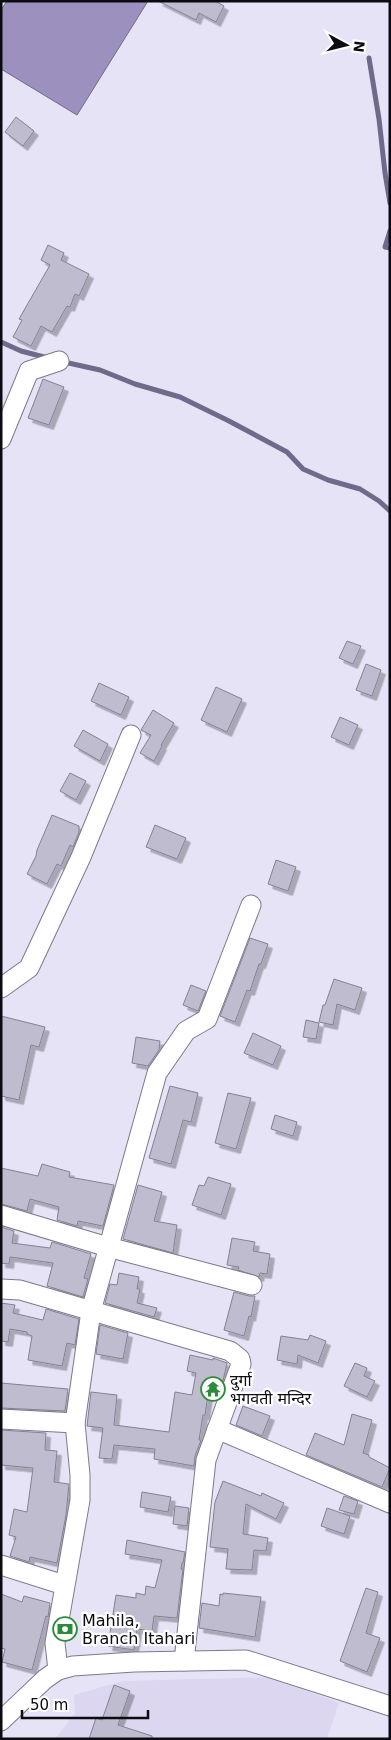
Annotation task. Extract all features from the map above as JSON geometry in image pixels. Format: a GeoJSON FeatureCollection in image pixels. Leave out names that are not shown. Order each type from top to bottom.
{"type":"FeatureCollection","features":[{"type":"Feature","properties":{"kind":"street"},"geometry":{"type":"LineString","coordinates":[[1,439],[29,370],[59,361]]}},
{"type":"Feature","properties":{"kind":"street"},"geometry":{"type":"LineString","coordinates":[[1,988],[29,968],[82,857],[131,735]]}},
{"type":"Feature","properties":{"kind":"street"},"geometry":{"type":"LineString","coordinates":[[58,1670],[55,1643],[80,1500],[80,1475],[75,1423],[91,1311],[157,1073],[186,1031],[208,1019],[251,905]]}},
{"type":"Feature","properties":{"kind":"street"},"geometry":{"type":"LineString","coordinates":[[1,1215],[108,1247],[252,1285]]}},
{"type":"Feature","properties":{"kind":"street"},"geometry":{"type":"LineString","coordinates":[[1,1289],[20,1290],[230,1351],[236,1355],[241,1364],[206,1460],[184,1661]]}},
{"type":"Feature","properties":{"kind":"street"},"geometry":{"type":"LineString","coordinates":[[1,1419],[75,1423]]}},
{"type":"Feature","properties":{"kind":"street"},"geometry":{"type":"LineString","coordinates":[[217,1429],[390,1503]]}},
{"type":"Feature","properties":{"kind":"street"},"geometry":{"type":"LineString","coordinates":[[1,1565],[64,1585]]}},
{"type":"Feature","properties":{"kind":"street"},"geometry":{"type":"LineString","coordinates":[[1,1721],[44,1679],[58,1670],[73,1666],[134,1662],[246,1660],[390,1706]]}},
{"type":"Feature","properties":{"kind":"shaded area"},"geometry":{"type":"Polygon","coordinates":[[[7,1],[148,1],[77,115],[1,69],[1,10],[7,1]]]}},
{"type":"Feature","properties":{"kind":"shaded area"},"geometry":{"type":"Polygon","coordinates":[[[271,1677],[339,1703],[327,1739],[55,1739],[75,1713],[74,1695],[123,1681],[271,1677]]]}},
{"type":"Feature","properties":{"kind":"building"},"geometry":{"type":"Polygon","coordinates":[[[158,1],[215,1],[224,6],[216,22],[199,13],[196,20],[158,1]]]}},
{"type":"Feature","properties":{"kind":"building"},"geometry":{"type":"Polygon","coordinates":[[[16,117],[34,131],[23,146],[5,132],[16,117]]]}},
{"type":"Feature","properties":{"kind":"building"},"geometry":{"type":"Polygon","coordinates":[[[48,245],[64,253],[61,260],[89,274],[79,296],[75,294],[70,307],[67,306],[52,332],[41,326],[31,346],[13,337],[22,320],[19,319],[50,265],[41,260],[48,245]]]}},
{"type":"Feature","properties":{"kind":"building"},"geometry":{"type":"Polygon","coordinates":[[[43,379],[64,387],[49,425],[28,418],[43,379]]]}},
{"type":"Feature","properties":{"kind":"building"},"geometry":{"type":"Polygon","coordinates":[[[347,641],[361,646],[353,664],[339,658],[347,641]]]}},
{"type":"Feature","properties":{"kind":"building"},"geometry":{"type":"Polygon","coordinates":[[[366,664],[381,670],[372,696],[356,690],[366,664]]]}},
{"type":"Feature","properties":{"kind":"building"},"geometry":{"type":"Polygon","coordinates":[[[99,683],[129,697],[121,715],[91,701],[99,683]]]}},
{"type":"Feature","properties":{"kind":"building"},"geometry":{"type":"Polygon","coordinates":[[[216,687],[242,699],[227,732],[201,720],[216,687]]]}},
{"type":"Feature","properties":{"kind":"building"},"geometry":{"type":"Polygon","coordinates":[[[153,710],[174,723],[154,761],[140,753],[151,735],[141,730],[153,710]]]}},
{"type":"Feature","properties":{"kind":"building"},"geometry":{"type":"Polygon","coordinates":[[[340,717],[358,725],[349,745],[331,737],[340,717]]]}},
{"type":"Feature","properties":{"kind":"building"},"geometry":{"type":"Polygon","coordinates":[[[83,730],[108,744],[100,761],[74,746],[83,730]]]}},
{"type":"Feature","properties":{"kind":"building"},"geometry":{"type":"Polygon","coordinates":[[[70,773],[86,781],[76,800],[60,791],[70,773]]]}},
{"type":"Feature","properties":{"kind":"building"},"geometry":{"type":"Polygon","coordinates":[[[52,815],[79,826],[79,832],[73,847],[70,845],[61,866],[57,864],[47,884],[27,874],[52,815]]]}},
{"type":"Feature","properties":{"kind":"building"},"geometry":{"type":"Polygon","coordinates":[[[155,825],[186,838],[177,859],[146,847],[155,825]]]}},
{"type":"Feature","properties":{"kind":"building"},"geometry":{"type":"Polygon","coordinates":[[[276,860],[296,867],[288,891],[268,884],[276,860]]]}},
{"type":"Feature","properties":{"kind":"building"},"geometry":{"type":"Polygon","coordinates":[[[250,938],[268,944],[250,991],[247,990],[235,1022],[220,1016],[250,938]]]}},
{"type":"Feature","properties":{"kind":"building"},"geometry":{"type":"Polygon","coordinates":[[[334,979],[362,988],[355,1010],[337,1004],[333,1025],[319,1022],[323,1005],[325,1005],[334,979]]]}},
{"type":"Feature","properties":{"kind":"building"},"geometry":{"type":"Polygon","coordinates":[[[191,985],[206,991],[198,1011],[183,1005],[191,985]]]}},
{"type":"Feature","properties":{"kind":"building"},"geometry":{"type":"Polygon","coordinates":[[[1,1016],[45,1027],[39,1047],[31,1045],[19,1100],[1,1096],[1,1016]]]}},
{"type":"Feature","properties":{"kind":"building"},"geometry":{"type":"Polygon","coordinates":[[[306,1020],[319,1023],[316,1039],[303,1037],[306,1020]]]}},
{"type":"Feature","properties":{"kind":"building"},"geometry":{"type":"Polygon","coordinates":[[[253,1033],[281,1046],[273,1065],[244,1053],[253,1033]]]}},
{"type":"Feature","properties":{"kind":"building"},"geometry":{"type":"Polygon","coordinates":[[[136,1037],[160,1041],[159,1050],[148,1066],[132,1063],[136,1037]]]}},
{"type":"Feature","properties":{"kind":"building"},"geometry":{"type":"Polygon","coordinates":[[[170,1086],[198,1093],[191,1122],[183,1120],[171,1164],[149,1158],[170,1086]]]}},
{"type":"Feature","properties":{"kind":"building"},"geometry":{"type":"Polygon","coordinates":[[[228,1093],[251,1098],[236,1149],[215,1143],[228,1093]]]}},
{"type":"Feature","properties":{"kind":"building"},"geometry":{"type":"Polygon","coordinates":[[[275,1115],[297,1122],[293,1136],[271,1129],[275,1115]]]}},
{"type":"Feature","properties":{"kind":"building"},"geometry":{"type":"Polygon","coordinates":[[[42,1164],[70,1172],[69,1177],[114,1185],[103,1226],[78,1221],[77,1226],[57,1220],[59,1207],[30,1199],[27,1211],[1,1204],[1,1168],[38,1176],[42,1164]]]}},
{"type":"Feature","properties":{"kind":"building"},"geometry":{"type":"Polygon","coordinates":[[[208,1177],[231,1184],[221,1215],[192,1205],[199,1185],[204,1186],[208,1177]]]}},
{"type":"Feature","properties":{"kind":"building"},"geometry":{"type":"Polygon","coordinates":[[[138,1185],[162,1192],[154,1221],[177,1225],[173,1253],[123,1239],[138,1185]]]}},
{"type":"Feature","properties":{"kind":"building"},"geometry":{"type":"Polygon","coordinates":[[[1,1227],[14,1231],[12,1243],[50,1248],[52,1242],[91,1254],[84,1278],[88,1279],[83,1297],[47,1286],[53,1263],[10,1257],[9,1264],[1,1263],[1,1227]]]}},
{"type":"Feature","properties":{"kind":"building"},"geometry":{"type":"Polygon","coordinates":[[[232,1238],[255,1242],[253,1251],[270,1254],[267,1274],[260,1273],[259,1277],[238,1270],[239,1267],[227,1265],[232,1238]]]}},
{"type":"Feature","properties":{"kind":"building"},"geometry":{"type":"Polygon","coordinates":[[[119,1273],[139,1277],[137,1289],[140,1289],[137,1303],[157,1308],[154,1317],[105,1303],[110,1284],[117,1285],[119,1273]]]}},
{"type":"Feature","properties":{"kind":"building"},"geometry":{"type":"Polygon","coordinates":[[[234,1292],[255,1296],[251,1317],[249,1316],[244,1336],[224,1330],[234,1292]]]}},
{"type":"Feature","properties":{"kind":"building"},"geometry":{"type":"Polygon","coordinates":[[[1,1303],[15,1305],[13,1313],[43,1320],[46,1309],[79,1319],[75,1345],[67,1343],[62,1366],[28,1360],[32,1336],[27,1334],[27,1332],[10,1329],[8,1342],[1,1341],[1,1303]]]}},
{"type":"Feature","properties":{"kind":"building"},"geometry":{"type":"Polygon","coordinates":[[[100,1325],[128,1333],[123,1359],[96,1354],[100,1325]]]}},
{"type":"Feature","properties":{"kind":"building"},"geometry":{"type":"Polygon","coordinates":[[[310,1335],[326,1341],[318,1363],[298,1355],[297,1364],[277,1360],[281,1336],[308,1340],[310,1335]]]}},
{"type":"Feature","properties":{"kind":"building"},"geometry":{"type":"Polygon","coordinates":[[[190,1355],[213,1360],[213,1358],[227,1363],[223,1381],[218,1380],[216,1394],[208,1394],[199,1440],[201,1440],[195,1456],[194,1466],[154,1459],[155,1449],[114,1445],[112,1459],[99,1458],[103,1428],[87,1426],[91,1392],[117,1395],[114,1425],[169,1432],[175,1392],[192,1395],[196,1373],[187,1371],[190,1355]]]}},
{"type":"Feature","properties":{"kind":"building"},"geometry":{"type":"Polygon","coordinates":[[[355,1363],[367,1368],[364,1376],[375,1381],[367,1397],[344,1386],[355,1363]]]}},
{"type":"Feature","properties":{"kind":"building"},"geometry":{"type":"Polygon","coordinates":[[[1,1383],[68,1389],[65,1411],[1,1408],[1,1383]]]}},
{"type":"Feature","properties":{"kind":"building"},"geometry":{"type":"Polygon","coordinates":[[[243,1406],[270,1416],[262,1436],[236,1425],[243,1406]]]}},
{"type":"Feature","properties":{"kind":"building"},"geometry":{"type":"Polygon","coordinates":[[[352,1414],[372,1420],[363,1453],[390,1468],[382,1487],[306,1455],[315,1433],[344,1445],[352,1414]]]}},
{"type":"Feature","properties":{"kind":"building"},"geometry":{"type":"Polygon","coordinates":[[[1,1430],[46,1433],[45,1450],[57,1451],[54,1482],[69,1484],[66,1515],[57,1563],[30,1557],[29,1562],[10,1556],[16,1537],[9,1535],[14,1509],[27,1512],[33,1468],[1,1465],[1,1430]]]}},
{"type":"Feature","properties":{"kind":"building"},"geometry":{"type":"Polygon","coordinates":[[[223,1481],[261,1496],[262,1493],[284,1503],[276,1519],[246,1504],[243,1534],[268,1538],[266,1551],[254,1550],[252,1570],[226,1569],[228,1549],[210,1547],[215,1502],[223,1481]]]}},
{"type":"Feature","properties":{"kind":"building"},"geometry":{"type":"Polygon","coordinates":[[[142,1492],[171,1497],[168,1512],[140,1507],[142,1492]]]}},
{"type":"Feature","properties":{"kind":"building"},"geometry":{"type":"Polygon","coordinates":[[[344,1496],[358,1501],[354,1514],[339,1510],[344,1496]]]}},
{"type":"Feature","properties":{"kind":"building"},"geometry":{"type":"Polygon","coordinates":[[[175,1506],[189,1508],[187,1526],[173,1524],[175,1506]]]}},
{"type":"Feature","properties":{"kind":"building"},"geometry":{"type":"Polygon","coordinates":[[[327,1508],[350,1516],[344,1534],[321,1526],[327,1508]]]}},
{"type":"Feature","properties":{"kind":"building"},"geometry":{"type":"Polygon","coordinates":[[[127,1540],[185,1552],[181,1569],[183,1569],[177,1618],[154,1616],[152,1631],[137,1629],[134,1650],[108,1646],[116,1595],[136,1598],[136,1593],[145,1595],[146,1586],[155,1588],[162,1560],[125,1554],[127,1540]]]}},
{"type":"Feature","properties":{"kind":"building"},"geometry":{"type":"Polygon","coordinates":[[[366,1588],[378,1592],[366,1633],[380,1638],[367,1672],[340,1661],[366,1588]]]}},
{"type":"Feature","properties":{"kind":"building"},"geometry":{"type":"Polygon","coordinates":[[[223,1593],[261,1597],[255,1637],[199,1628],[202,1603],[219,1606],[220,1594],[223,1595],[223,1593]]]}},
{"type":"Feature","properties":{"kind":"building"},"geometry":{"type":"Polygon","coordinates":[[[1,1594],[22,1602],[24,1596],[50,1603],[48,1617],[46,1616],[32,1670],[2,1662],[5,1649],[1,1648],[1,1594]]]}},
{"type":"Feature","properties":{"kind":"building"},"geometry":{"type":"Polygon","coordinates":[[[114,1685],[130,1691],[118,1725],[152,1736],[152,1739],[89,1739],[96,1718],[102,1720],[114,1685]]]}},
{"type":"Feature","properties":{"kind":"waterway"},"geometry":{"type":"LineString","coordinates":[[369,58],[390,203]]}},
{"type":"Feature","properties":{"kind":"waterway"},"geometry":{"type":"LineString","coordinates":[[390,231],[385,247],[390,248]]}},
{"type":"Feature","properties":{"kind":"waterway"},"geometry":{"type":"LineString","coordinates":[[1,342],[21,351],[48,358]]}},
{"type":"Feature","properties":{"kind":"waterway"},"geometry":{"type":"LineString","coordinates":[[64,362],[100,370],[135,384],[180,397],[287,452],[303,469],[328,480],[360,489],[379,501],[390,511]]}},
{"type":"Feature","properties":{"kind":"place","name":"दुर्गा भगवती मन्दिर"},"geometry":{"type":"Point","coordinates":[213,1389]}},
{"type":"Feature","properties":{"kind":"place","name":"Mahila, Branch Itahari"},"geometry":{"type":"Point","coordinates":[65,1629]}}]}
